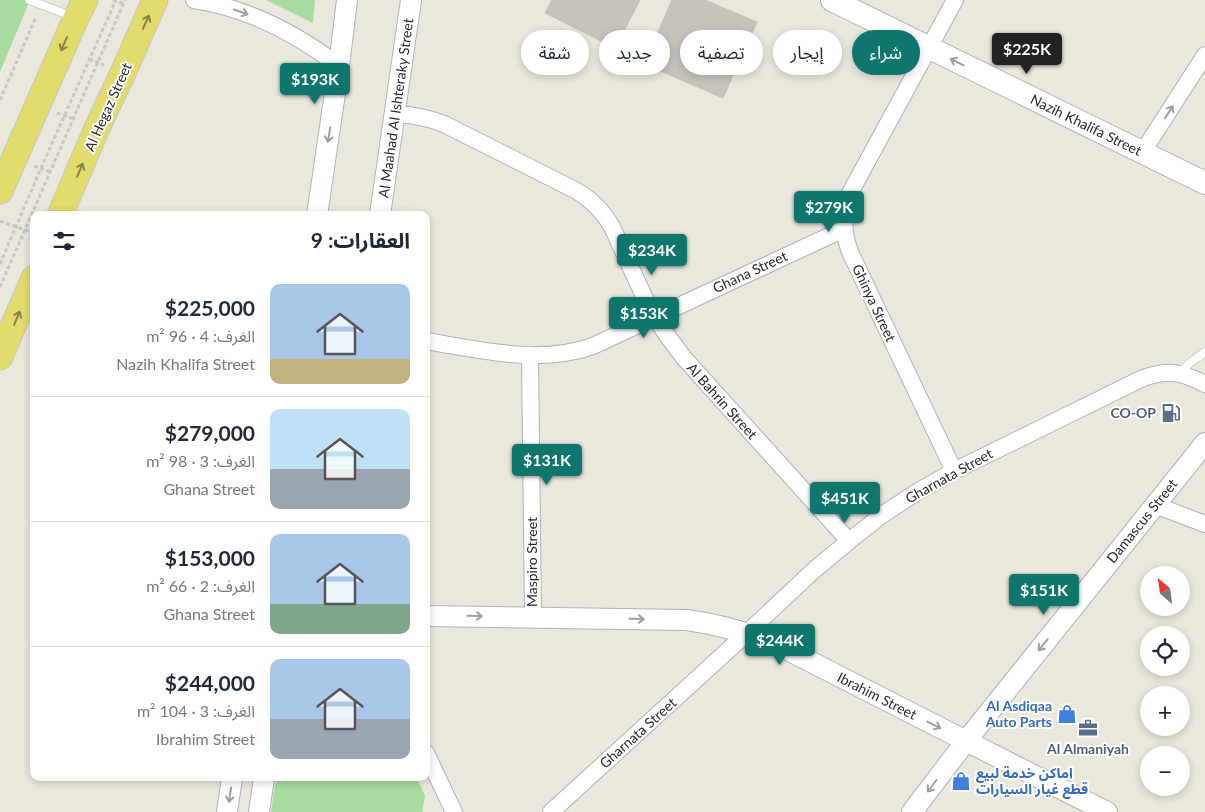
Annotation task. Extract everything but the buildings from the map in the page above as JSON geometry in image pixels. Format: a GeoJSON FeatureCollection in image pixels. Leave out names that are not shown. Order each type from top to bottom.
{"type":"FeatureCollection","features":[{"type":"Feature","properties":{"kind":"main road","name":"Al Hegaz Street"},"geometry":{"type":"LineString","coordinates":[[62,211],[155,0]]}},
{"type":"Feature","properties":{"kind":"main road","name":"Nazih Khalifa Street"},"geometry":{"type":"LineString","coordinates":[[832,0],[1205,183]]}},
{"type":"Feature","properties":{"kind":"main road"},"geometry":{"type":"LineString","coordinates":[[0,191],[81,9]]}},
{"type":"Feature","properties":{"kind":"main road"},"geometry":{"type":"LineString","coordinates":[[0,357],[30,287]]}},
{"type":"Feature","properties":{"kind":"street"},"geometry":{"type":"LineString","coordinates":[[194,0],[233,9],[273,25],[311,46],[339,66]]}},
{"type":"Feature","properties":{"kind":"street"},"geometry":{"type":"LineString","coordinates":[[318,211],[347,0]]}},
{"type":"Feature","properties":{"kind":"street","name":"Al Maahad Al Ishteraky Street"},"geometry":{"type":"LineString","coordinates":[[381,211],[411,0]]}},
{"type":"Feature","properties":{"kind":"street","name":"Ghinya Street"},"geometry":{"type":"LineString","coordinates":[[954,471],[847,246],[843,221],[845,207],[850,194],[955,0]]}},
{"type":"Feature","properties":{"kind":"street"},"geometry":{"type":"LineString","coordinates":[[1142,153],[1205,55]]}},
{"type":"Feature","properties":{"kind":"street","name":"Al Bahrin Street"},"geometry":{"type":"LineString","coordinates":[[395,114],[431,119],[444,124],[575,190],[601,210],[655,317],[672,342],[684,358],[848,541]]}},
{"type":"Feature","properties":{"kind":"street","name":"Ghana Street"},"geometry":{"type":"LineString","coordinates":[[430,342],[530,356],[552,356],[583,350],[844,229]]}},
{"type":"Feature","properties":{"kind":"street","name":"Maspiro Street"},"geometry":{"type":"LineString","coordinates":[[530,356],[533,617]]}},
{"type":"Feature","properties":{"kind":"street","name":"Gharnata Street"},"geometry":{"type":"LineString","coordinates":[[551,812],[813,571],[848,541],[900,504],[954,471],[1142,378],[1160,373],[1179,373],[1205,384]]}},
{"type":"Feature","properties":{"kind":"street","name":"Damascus Street"},"geometry":{"type":"LineString","coordinates":[[912,812],[966,741],[1205,443]]}},
{"type":"Feature","properties":{"kind":"street"},"geometry":{"type":"LineString","coordinates":[[1155,505],[1205,524]]}},
{"type":"Feature","properties":{"kind":"street","name":"Ibrahim Street"},"geometry":{"type":"LineString","coordinates":[[430,616],[686,620],[712,623],[747,633],[776,644],[1108,812]]}},
{"type":"Feature","properties":{"kind":"street"},"geometry":{"type":"LineString","coordinates":[[430,761],[454,812]]}},
{"type":"Feature","properties":{"kind":"street"},"geometry":{"type":"LineString","coordinates":[[227,812],[232,781]]}},
{"type":"Feature","properties":{"kind":"street"},"geometry":{"type":"LineString","coordinates":[[260,812],[264,781]]}},
{"type":"Feature","properties":{"kind":"lane"},"geometry":{"type":"LineString","coordinates":[[29,0],[41,5],[81,9]]}},
{"type":"Feature","properties":{"kind":"lane"},"geometry":{"type":"LineString","coordinates":[[1179,373],[1205,352]]}},
{"type":"Feature","properties":{"kind":"path"},"geometry":{"type":"LineString","coordinates":[[0,264],[116,0]]}},
{"type":"Feature","properties":{"kind":"path"},"geometry":{"type":"LineString","coordinates":[[33,211],[125,0]]}},
{"type":"Feature","properties":{"kind":"path"},"geometry":{"type":"LineString","coordinates":[[0,100],[41,5]]}},
{"type":"Feature","properties":{"kind":"path"},"geometry":{"type":"LineString","coordinates":[[89,59],[123,73]]}},
{"type":"Feature","properties":{"kind":"path"},"geometry":{"type":"LineString","coordinates":[[37,107],[98,128]]}},
{"type":"Feature","properties":{"kind":"path"},"geometry":{"type":"LineString","coordinates":[[14,159],[75,181]]}},
{"type":"Feature","properties":{"kind":"path"},"geometry":{"type":"LineString","coordinates":[[0,287],[30,218]]}},
{"type":"Feature","properties":{"kind":"path"},"geometry":{"type":"LineString","coordinates":[[0,221],[30,232]]}},
{"type":"Feature","properties":{"kind":"green space"},"geometry":{"type":"Polygon","coordinates":[[[0,0],[30,0],[0,72],[0,0]]]}},
{"type":"Feature","properties":{"kind":"green space"},"geometry":{"type":"Polygon","coordinates":[[[266,0],[315,0],[313,23],[266,0]]]}},
{"type":"Feature","properties":{"kind":"green space"},"geometry":{"type":"Polygon","coordinates":[[[276,781],[418,781],[425,796],[422,812],[271,812],[276,781]]]}},
{"type":"Feature","properties":{"kind":"place","name":"CO-OP"},"geometry":{"type":"Point","coordinates":[1171,413]}},
{"type":"Feature","properties":{"kind":"place","name":"Al Asdiqaa Auto Parts"},"geometry":{"type":"Point","coordinates":[1067,714]}},
{"type":"Feature","properties":{"kind":"place","name":"Al Almaniyah"},"geometry":{"type":"Point","coordinates":[1088,728]}},
{"type":"Feature","properties":{"kind":"place","name":"اماكن خدمة لبيع قطع غيار السيارات"},"geometry":{"type":"Point","coordinates":[961,781]}}]}
